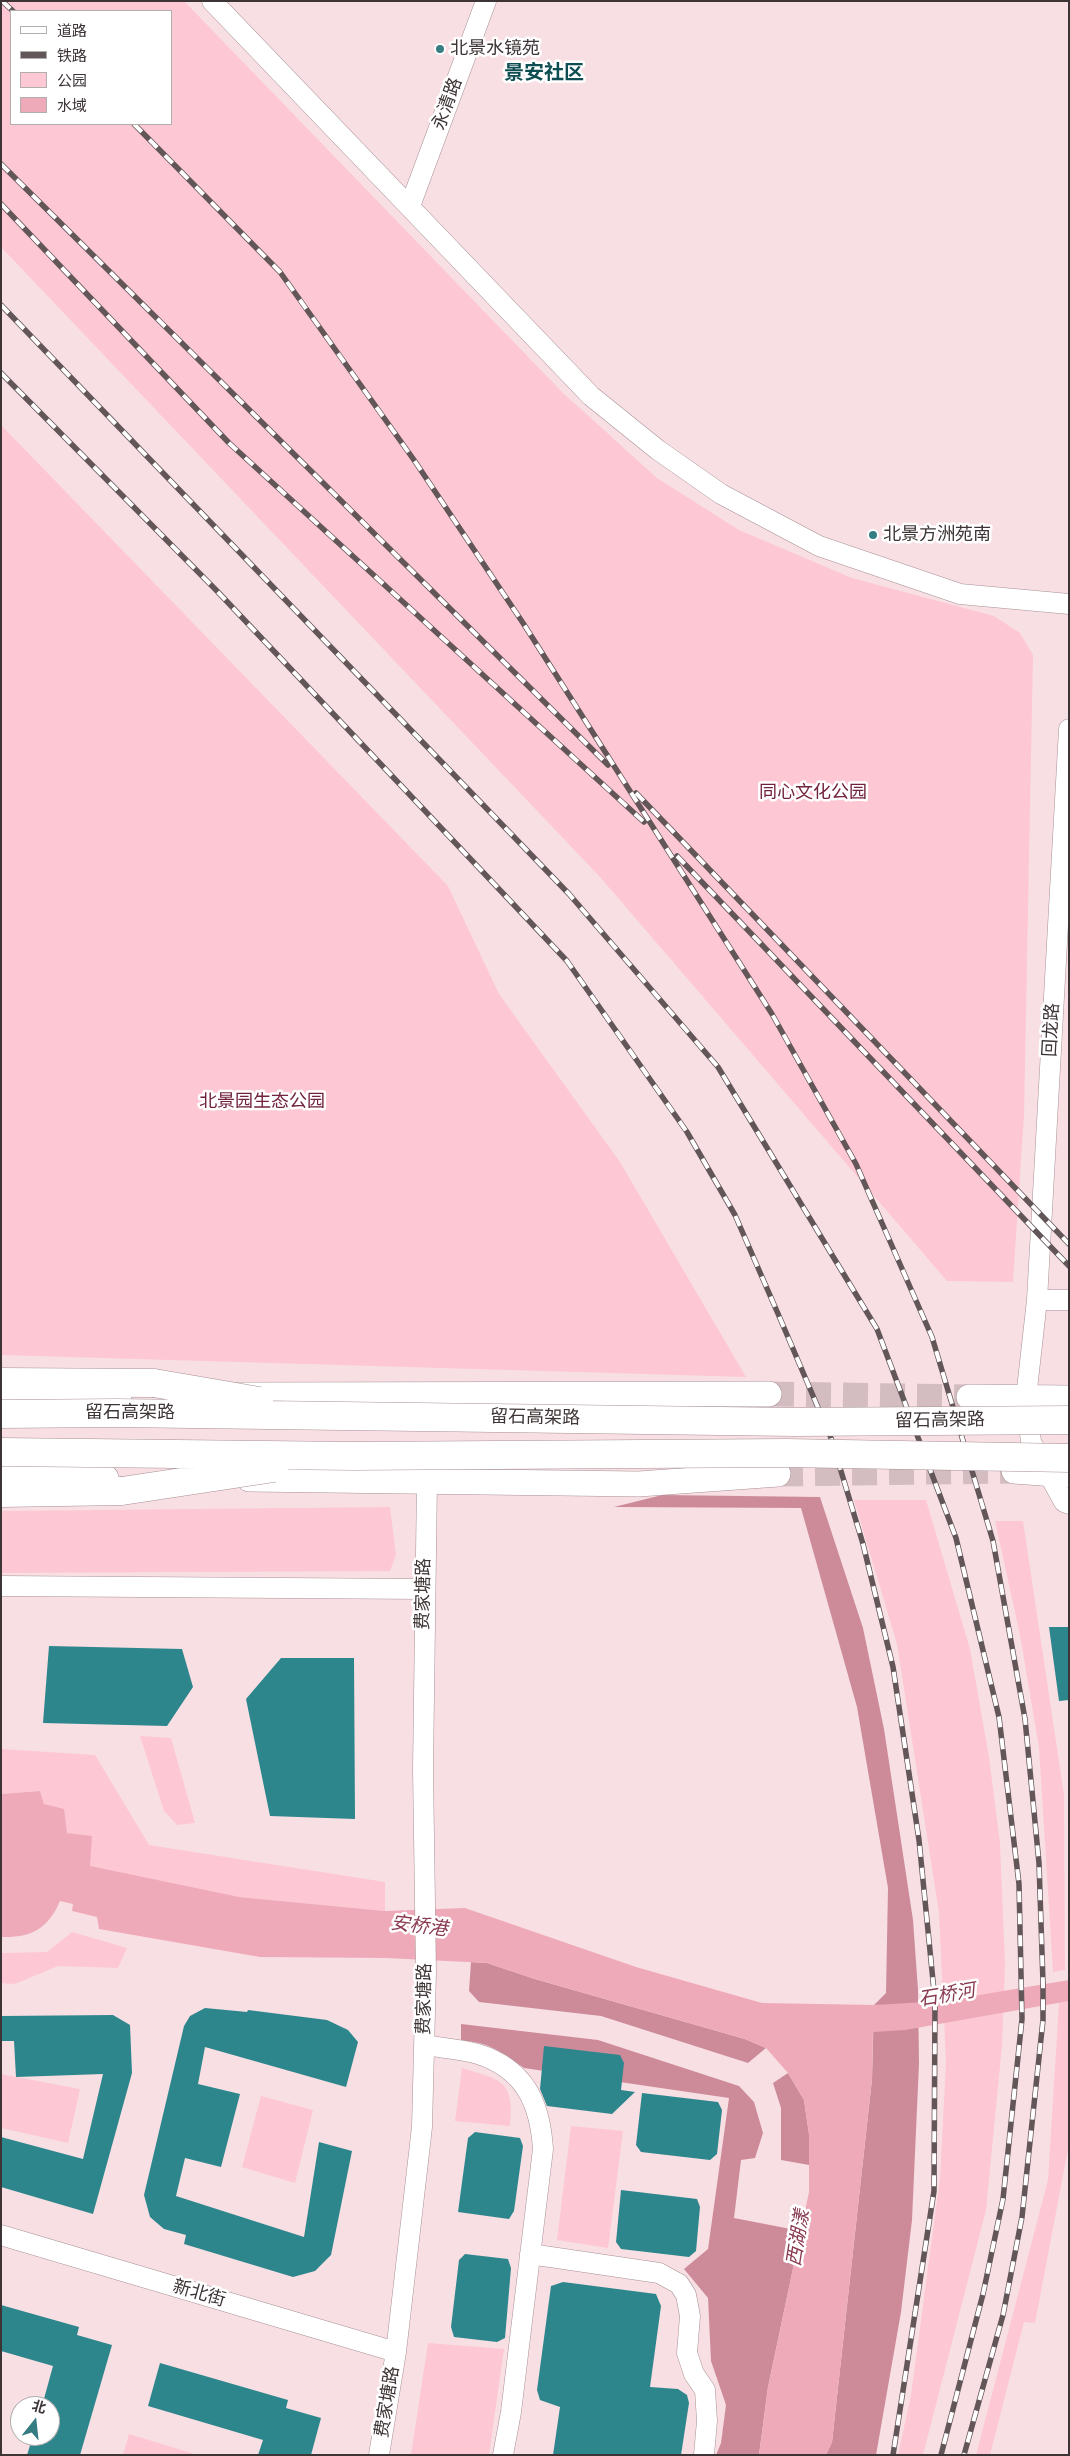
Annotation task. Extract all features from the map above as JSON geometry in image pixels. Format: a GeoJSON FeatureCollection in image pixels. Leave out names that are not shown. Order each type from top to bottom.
{"type":"FeatureCollection","features":[{"type":"Feature","properties":{"kind":"highway"},"geometry":{"type":"LineString","coordinates":[[1,1382],[154,1383],[347,1415]]}},
{"type":"Feature","properties":{"kind":"highway","name":"留石高架路"},"geometry":{"type":"LineString","coordinates":[[1,1414],[347,1415],[795,1422],[1069,1420]]}},
{"type":"Feature","properties":{"kind":"highway","name":"留石高架路"},"geometry":{"type":"LineString","coordinates":[[1,1452],[353,1456],[786,1453],[1062,1469]]}},
{"type":"Feature","properties":{"kind":"highway"},"geometry":{"type":"LineString","coordinates":[[1,1493],[122,1491],[353,1456]]}},
{"type":"Feature","properties":{"kind":"main road"},"geometry":{"type":"LineString","coordinates":[[1,1397],[769,1394]]}},
{"type":"Feature","properties":{"kind":"main road"},"geometry":{"type":"LineString","coordinates":[[969,1397],[1069,1398]]}},
{"type":"Feature","properties":{"kind":"main road"},"geometry":{"type":"LineString","coordinates":[[1014,1471],[1062,1469]]}},
{"type":"Feature","properties":{"kind":"main road"},"geometry":{"type":"LineString","coordinates":[[1,1478],[639,1484],[778,1474]]}},
{"type":"Feature","properties":{"kind":"street"},"geometry":{"type":"LineString","coordinates":[[212,1],[591,396],[658,450],[721,494],[819,546],[960,594],[1069,604]]}},
{"type":"Feature","properties":{"kind":"street","name":"永清路"},"geometry":{"type":"LineString","coordinates":[[410,206],[486,1]]}},
{"type":"Feature","properties":{"kind":"street","name":"回龙路"},"geometry":{"type":"LineString","coordinates":[[1069,728],[1037,1300],[1026,1398],[1031,1442],[1062,1469],[1064,1502],[1069,1504]]}},
{"type":"Feature","properties":{"kind":"street"},"geometry":{"type":"LineString","coordinates":[[1037,1300],[1069,1300]]}},
{"type":"Feature","properties":{"kind":"street","name":"费家塘路"},"geometry":{"type":"LineString","coordinates":[[379,2455],[396,2352],[422,2127],[426,1972],[423,1876],[424,1589],[427,1481]]}},
{"type":"Feature","properties":{"kind":"street"},"geometry":{"type":"LineString","coordinates":[[1,1586],[424,1589]]}},
{"type":"Feature","properties":{"kind":"street"},"geometry":{"type":"LineString","coordinates":[[424,2045],[478,2054],[511,2070],[527,2088],[541,2124],[543,2149],[504,2455]]}},
{"type":"Feature","properties":{"kind":"street","name":"新北街"},"geometry":{"type":"LineString","coordinates":[[1,2235],[396,2352]]}},
{"type":"Feature","properties":{"kind":"street"},"geometry":{"type":"LineString","coordinates":[[530,2254],[659,2273],[679,2284],[686,2296],[690,2316],[687,2353],[694,2374],[705,2390],[707,2421],[704,2455]]}},
{"type":"Feature","properties":{"kind":"green space","name":"同心文化公园"},"geometry":{"type":"Polygon","coordinates":[[[1,1],[184,1],[563,393],[657,478],[739,530],[852,578],[994,616],[1020,633],[1033,655],[1024,1115],[1013,1282],[947,1281],[600,877],[1,247],[1,1]]]}},
{"type":"Feature","properties":{"kind":"green space","name":"北景园生态公园"},"geometry":{"type":"Polygon","coordinates":[[[1,425],[448,886],[499,994],[620,1162],[746,1377],[1,1355],[1,425]]]}},
{"type":"Feature","properties":{"kind":"green space"},"geometry":{"type":"Polygon","coordinates":[[[854,1500],[926,1500],[970,1649],[989,1757],[1000,1843],[1005,1964],[1002,2046],[986,2210],[923,2455],[898,2455],[911,2395],[940,2178],[946,2062],[939,1913],[897,1644],[854,1500]]]}},
{"type":"Feature","properties":{"kind":"green space"},"geometry":{"type":"Polygon","coordinates":[[[390,1507],[396,1555],[390,1571],[1,1573],[1,1511],[390,1507]]]}},
{"type":"Feature","properties":{"kind":"green space"},"geometry":{"type":"Polygon","coordinates":[[[995,1521],[1023,1521],[1064,1795],[1065,1970],[1053,1972],[1039,1748],[1020,1635],[995,1521]]]}},
{"type":"Feature","properties":{"kind":"green space"},"geometry":{"type":"Polygon","coordinates":[[[140,1736],[171,1738],[195,1823],[177,1825],[164,1811],[140,1736]]]}},
{"type":"Feature","properties":{"kind":"green space"},"geometry":{"type":"Polygon","coordinates":[[[1,1749],[95,1755],[149,1845],[385,1882],[385,1911],[239,1897],[85,1890],[67,1833],[44,1804],[40,1791],[1,1794],[1,1749]]]}},
{"type":"Feature","properties":{"kind":"green space"},"geometry":{"type":"Polygon","coordinates":[[[72,1932],[127,1948],[118,1968],[58,1966],[15,1984],[1,1983],[1,1953],[47,1952],[72,1932]]]}},
{"type":"Feature","properties":{"kind":"green space"},"geometry":{"type":"Polygon","coordinates":[[[1069,2001],[1069,2144],[1035,2323],[1024,2322],[990,2455],[976,2455],[1048,2180],[1059,2003],[1069,2001]]]}},
{"type":"Feature","properties":{"kind":"green space"},"geometry":{"type":"Polygon","coordinates":[[[462,2068],[496,2079],[502,2084],[510,2099],[510,2126],[455,2121],[462,2068]]]}},
{"type":"Feature","properties":{"kind":"green space"},"geometry":{"type":"Polygon","coordinates":[[[1,2074],[80,2089],[68,2143],[1,2128],[1,2074]]]}},
{"type":"Feature","properties":{"kind":"green space"},"geometry":{"type":"Polygon","coordinates":[[[261,2096],[313,2110],[295,2183],[242,2167],[261,2096]]]}},
{"type":"Feature","properties":{"kind":"green space"},"geometry":{"type":"Polygon","coordinates":[[[571,2126],[623,2131],[608,2248],[557,2240],[571,2126]]]}},
{"type":"Feature","properties":{"kind":"green space"},"geometry":{"type":"Polygon","coordinates":[[[428,2343],[504,2349],[489,2455],[411,2455],[428,2343]]]}},
{"type":"Feature","properties":{"kind":"green space"},"geometry":{"type":"Polygon","coordinates":[[[129,2434],[198,2455],[123,2455],[129,2434]]]}},
{"type":"Feature","properties":{"kind":"shaded area"},"geometry":{"type":"Polygon","coordinates":[[[662,1495],[820,1497],[863,1628],[884,1729],[913,1920],[918,1990],[919,2064],[912,2220],[901,2312],[876,2455],[826,2455],[832,2442],[872,2079],[874,2005],[886,1993],[888,1888],[857,1707],[801,1508],[614,1507],[662,1495]]]}},
{"type":"Feature","properties":{"kind":"shaded area"},"geometry":{"type":"Polygon","coordinates":[[[471,1962],[487,1963],[535,1979],[745,2039],[766,2048],[748,2063],[601,2016],[479,2002],[469,1991],[471,1962]]]}},
{"type":"Feature","properties":{"kind":"shaded area"},"geometry":{"type":"Polygon","coordinates":[[[461,2024],[598,2040],[739,2086],[754,2102],[763,2133],[755,2158],[741,2160],[734,2218],[801,2231],[768,2387],[759,2455],[716,2455],[721,2443],[726,2405],[711,2361],[708,2298],[684,2269],[708,2249],[729,2098],[524,2068],[495,2049],[479,2043],[461,2041],[461,2024]]]}},
{"type":"Feature","properties":{"kind":"shaded area"},"geometry":{"type":"Polygon","coordinates":[[[788,2073],[804,2100],[809,2134],[809,2165],[781,2160],[781,2108],[773,2083],[788,2073]]]}},
{"type":"Feature","properties":{"kind":"water","name":"安桥港"},"geometry":{"type":"Polygon","coordinates":[[[40,1791],[44,1804],[64,1809],[67,1833],[92,1836],[90,1866],[239,1897],[385,1911],[465,1908],[636,1967],[762,2003],[874,2005],[943,2001],[1069,1980],[1069,2001],[905,2030],[873,2032],[872,2079],[832,2442],[826,2455],[759,2455],[768,2387],[809,2192],[809,2134],[804,2100],[788,2073],[766,2048],[745,2039],[535,1979],[487,1963],[386,1958],[260,1957],[99,1929],[97,1917],[72,1911],[73,1904],[60,1901],[50,1919],[37,1930],[21,1936],[1,1937],[1,1794],[40,1791]]]}},
{"type":"Feature","properties":{"kind":"building"},"geometry":{"type":"Polygon","coordinates":[[[1049,1627],[1069,1627],[1069,1700],[1059,1701],[1049,1627]]]}},
{"type":"Feature","properties":{"kind":"building"},"geometry":{"type":"Polygon","coordinates":[[[49,1646],[182,1649],[193,1687],[167,1726],[43,1723],[49,1646]]]}},
{"type":"Feature","properties":{"kind":"building"},"geometry":{"type":"Polygon","coordinates":[[[281,1658],[354,1658],[355,1819],[270,1816],[246,1699],[281,1658]]]}},
{"type":"Feature","properties":{"kind":"building"},"geometry":{"type":"Polygon","coordinates":[[[205,2008],[247,2012],[248,2010],[327,2020],[348,2030],[358,2042],[346,2087],[205,2047],[198,2084],[240,2094],[221,2167],[185,2158],[176,2196],[304,2237],[319,2142],[352,2151],[331,2255],[315,2271],[293,2277],[184,2244],[186,2235],[164,2229],[150,2217],[144,2195],[184,2026],[190,2016],[205,2008]]]}},
{"type":"Feature","properties":{"kind":"building"},"geometry":{"type":"Polygon","coordinates":[[[113,2015],[130,2025],[132,2073],[93,2214],[1,2187],[1,2137],[83,2159],[103,2074],[16,2077],[14,2041],[1,2041],[1,2016],[113,2015]]]}},
{"type":"Feature","properties":{"kind":"building"},"geometry":{"type":"Polygon","coordinates":[[[544,2046],[620,2055],[624,2063],[621,2090],[635,2092],[612,2114],[547,2106],[540,2089],[544,2046]]]}},
{"type":"Feature","properties":{"kind":"building"},"geometry":{"type":"Polygon","coordinates":[[[642,2093],[718,2102],[722,2110],[717,2154],[710,2160],[641,2152],[636,2145],[642,2093]]]}},
{"type":"Feature","properties":{"kind":"building"},"geometry":{"type":"Polygon","coordinates":[[[475,2132],[520,2138],[523,2146],[514,2211],[509,2219],[458,2212],[468,2138],[475,2132]]]}},
{"type":"Feature","properties":{"kind":"building"},"geometry":{"type":"Polygon","coordinates":[[[621,2190],[697,2199],[700,2207],[696,2251],[689,2257],[621,2249],[616,2242],[621,2190]]]}},
{"type":"Feature","properties":{"kind":"building"},"geometry":{"type":"Polygon","coordinates":[[[465,2254],[508,2259],[511,2268],[505,2338],[497,2342],[454,2337],[451,2327],[459,2260],[465,2254]]]}},
{"type":"Feature","properties":{"kind":"building"},"geometry":{"type":"Polygon","coordinates":[[[563,2282],[656,2294],[661,2306],[650,2387],[678,2389],[687,2395],[689,2403],[681,2455],[553,2455],[560,2407],[540,2400],[537,2390],[551,2286],[563,2282]]]}},
{"type":"Feature","properties":{"kind":"building"},"geometry":{"type":"Polygon","coordinates":[[[1,2305],[79,2327],[77,2335],[112,2345],[80,2455],[27,2455],[30,2446],[60,2446],[60,2396],[45,2396],[53,2366],[1,2351],[1,2305]]]}},
{"type":"Feature","properties":{"kind":"building"},"geometry":{"type":"Polygon","coordinates":[[[160,2363],[288,2400],[286,2408],[321,2418],[311,2455],[258,2455],[263,2440],[148,2406],[160,2363]]]}},
{"type":"Feature","properties":{"kind":"tunnel"},"geometry":{"type":"LineString","coordinates":[[769,1394],[969,1397]]}},
{"type":"Feature","properties":{"kind":"tunnel"},"geometry":{"type":"LineString","coordinates":[[778,1474],[1014,1471]]}},
{"type":"Feature","properties":{"kind":"railway"},"geometry":{"type":"LineString","coordinates":[[2,1],[12,10]]}},
{"type":"Feature","properties":{"kind":"railway"},"geometry":{"type":"LineString","coordinates":[[135,125],[280,272],[414,460],[523,623],[772,1014],[856,1164],[932,1337],[993,1541],[1025,1719],[1039,1863],[1043,1983],[1043,2020],[1022,2217],[1003,2315],[964,2455]]}},
{"type":"Feature","properties":{"kind":"railway"},"geometry":{"type":"LineString","coordinates":[[1,164],[608,765]]}},
{"type":"Feature","properties":{"kind":"railway"},"geometry":{"type":"LineString","coordinates":[[1,204],[229,443],[644,822]]}},
{"type":"Feature","properties":{"kind":"railway"},"geometry":{"type":"LineString","coordinates":[[1,305],[569,894],[718,1067],[877,1329],[956,1538],[999,1717],[1019,1884],[1022,2019],[1003,2199],[983,2294],[941,2455]]}},
{"type":"Feature","properties":{"kind":"railway"},"geometry":{"type":"LineString","coordinates":[[1,373],[217,591],[567,961],[687,1132],[735,1215],[779,1316],[831,1438],[863,1544],[893,1667],[919,1840],[935,2001],[934,2191],[893,2455]]}},
{"type":"Feature","properties":{"kind":"railway"},"geometry":{"type":"LineString","coordinates":[[636,793],[1069,1244]]}},
{"type":"Feature","properties":{"kind":"railway"},"geometry":{"type":"LineString","coordinates":[[677,856],[1069,1266]]}},
{"type":"Feature","properties":{"kind":"place","name":"北景水镜苑"},"geometry":{"type":"Point","coordinates":[440,49]}},
{"type":"Feature","properties":{"kind":"place","name":"北景方洲苑南"},"geometry":{"type":"Point","coordinates":[873,535]}},
{"type":"Feature","properties":{"kind":"district","name":"景安社区"},"geometry":{"type":"Point","coordinates":[544,74]}},
{"type":"Feature","properties":{"kind":"water label","name":"石桥河"},"geometry":{"type":"Point","coordinates":[947,1996]}},
{"type":"Feature","properties":{"kind":"water label","name":"西湖漾"},"geometry":{"type":"Point","coordinates":[799,2238]}}]}
